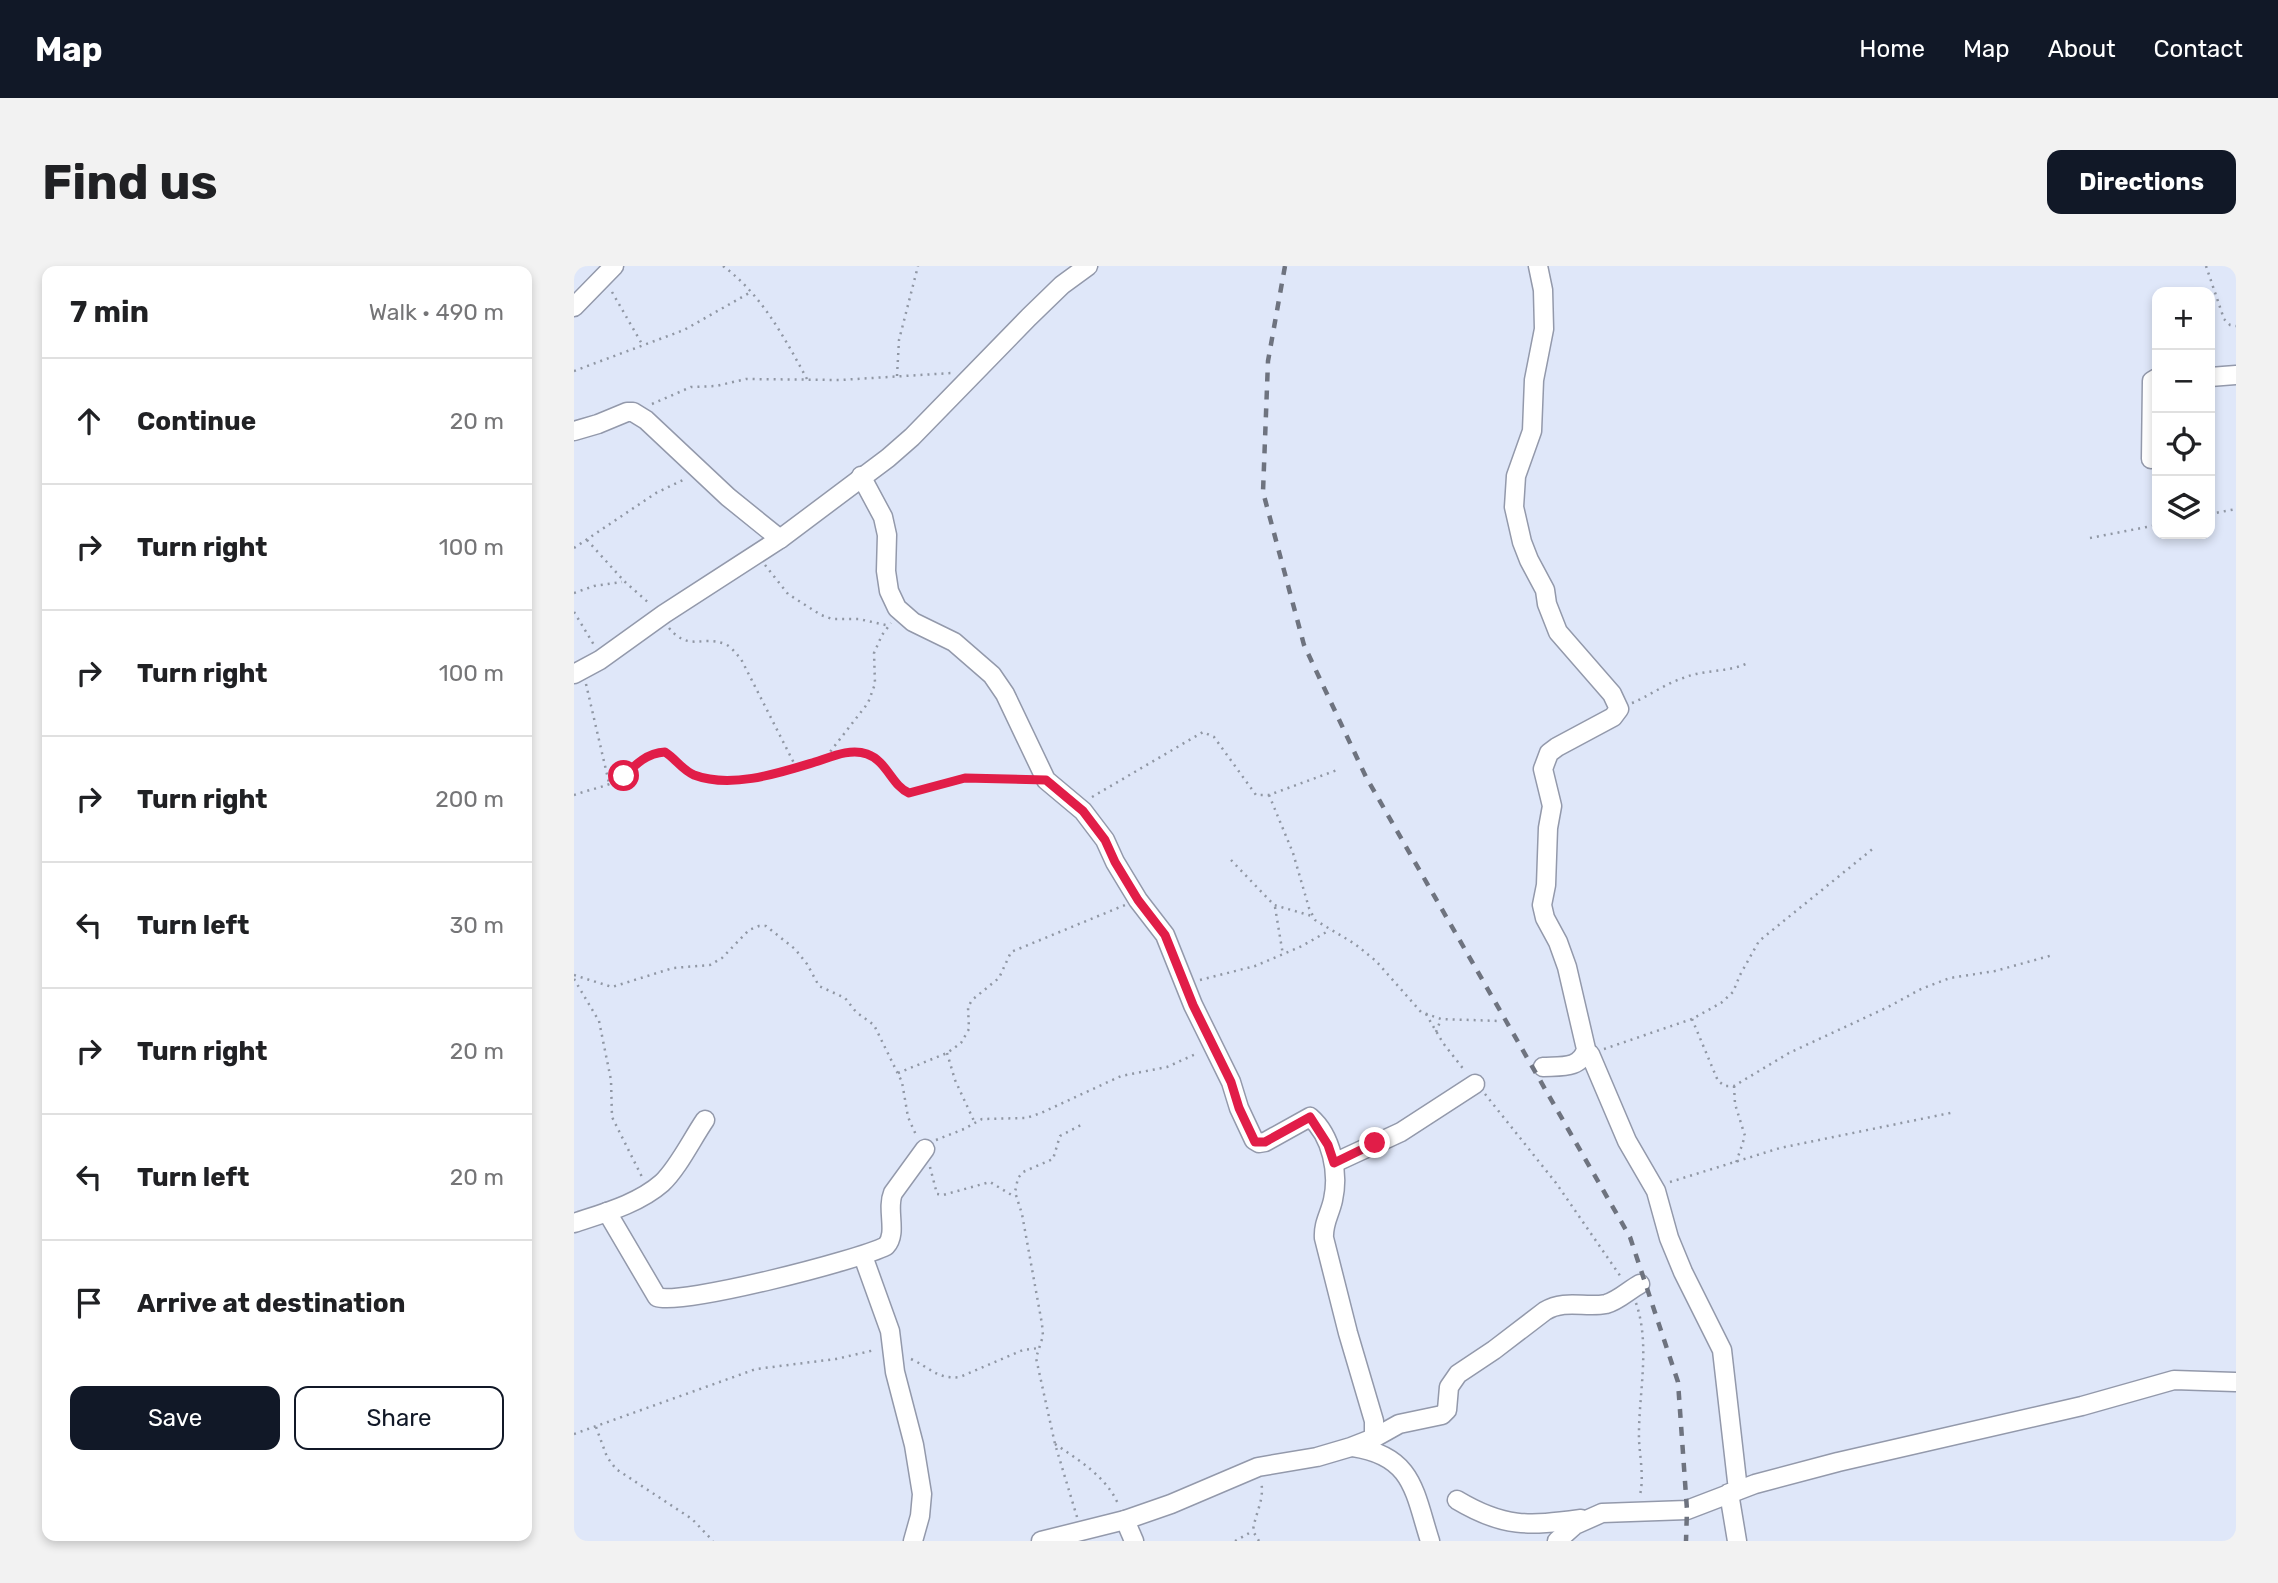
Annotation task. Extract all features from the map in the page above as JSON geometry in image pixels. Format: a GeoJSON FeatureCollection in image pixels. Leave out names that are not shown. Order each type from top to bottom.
{"type":"FeatureCollection","features":[{"type":"Feature","properties":{"kind":"street"},"geometry":{"type":"LineString","coordinates":[[578,672],[780,539],[888,458],[1062,285],[1088,266]]}},
{"type":"Feature","properties":{"kind":"street"},"geometry":{"type":"LineString","coordinates":[[1538,266],[1544,329],[1534,380],[1532,432],[1516,476],[1514,507],[1522,542],[1545,590],[1546,604],[1558,632],[1612,694],[1619,709],[1613,717],[1549,753],[1544,769],[1552,807],[1548,828],[1543,912],[1567,967],[1586,1048],[1584,1056],[1575,1064],[1543,1068]]}},
{"type":"Feature","properties":{"kind":"street"},"geometry":{"type":"LineString","coordinates":[[574,307],[609,272]]}},
{"type":"Feature","properties":{"kind":"street"},"geometry":{"type":"LineString","coordinates":[[2215,377],[2236,375]]}},
{"type":"Feature","properties":{"kind":"street"},"geometry":{"type":"LineString","coordinates":[[2151,459],[2152,381]]}},
{"type":"Feature","properties":{"kind":"street"},"geometry":{"type":"LineString","coordinates":[[574,431],[633,412],[646,420],[701,472],[780,539]]}},
{"type":"Feature","properties":{"kind":"street"},"geometry":{"type":"LineString","coordinates":[[861,476],[883,517],[887,535],[886,571],[893,617],[912,622],[954,642],[992,675],[1005,694],[1046,780],[1077,806],[1105,840],[1138,900],[1165,935],[1255,1142],[1265,1142],[1310,1117],[1328,1145],[1334,1163],[1334,1197],[1323,1225],[1324,1238],[1374,1421],[1374,1438]]}},
{"type":"Feature","properties":{"kind":"street"},"geometry":{"type":"LineString","coordinates":[[1590,1054],[1627,1141],[1654,1187],[1669,1238],[1683,1272],[1722,1350],[1737,1541]]}},
{"type":"Feature","properties":{"kind":"street"},"geometry":{"type":"LineString","coordinates":[[1334,1163],[1401,1132],[1475,1084]]}},
{"type":"Feature","properties":{"kind":"street"},"geometry":{"type":"LineString","coordinates":[[574,1223],[638,1199],[662,1182],[705,1120]]}},
{"type":"Feature","properties":{"kind":"street"},"geometry":{"type":"LineString","coordinates":[[607,1212],[653,1292],[664,1300],[776,1279],[863,1256],[890,1243],[890,1201],[924,1147]]}},
{"type":"Feature","properties":{"kind":"street"},"geometry":{"type":"LineString","coordinates":[[863,1256],[885,1312],[914,1445],[922,1494],[920,1516],[913,1541]]}},
{"type":"Feature","properties":{"kind":"street"},"geometry":{"type":"LineString","coordinates":[[1041,1541],[1125,1520],[1171,1504],[1258,1467],[1317,1457],[1374,1438],[1399,1424],[1445,1413],[1449,1387],[1458,1374],[1545,1311],[1573,1303],[1606,1304],[1636,1286]]}},
{"type":"Feature","properties":{"kind":"street"},"geometry":{"type":"LineString","coordinates":[[1557,1541],[1587,1519],[1602,1513],[1687,1510],[1733,1491],[1838,1462],[2082,1406],[2174,1380],[2235,1381]]}},
{"type":"Feature","properties":{"kind":"street"},"geometry":{"type":"LineString","coordinates":[[1351,1447],[1379,1453],[1395,1461],[1403,1470],[1412,1486],[1430,1541]]}},
{"type":"Feature","properties":{"kind":"street"},"geometry":{"type":"LineString","coordinates":[[1457,1500],[1482,1515],[1514,1523],[1587,1519]]}},
{"type":"Feature","properties":{"kind":"street"},"geometry":{"type":"LineString","coordinates":[[1125,1520],[1134,1541]]}},
{"type":"Feature","properties":{"kind":"path"},"geometry":{"type":"LineString","coordinates":[[723,266],[744,284],[777,324],[807,379]]}},
{"type":"Feature","properties":{"kind":"path"},"geometry":{"type":"LineString","coordinates":[[897,376],[899,340],[918,266]]}},
{"type":"Feature","properties":{"kind":"path"},"geometry":{"type":"LineString","coordinates":[[2206,266],[2224,318],[2230,325],[2236,326]]}},
{"type":"Feature","properties":{"kind":"path"},"geometry":{"type":"LineString","coordinates":[[609,272],[643,345]]}},
{"type":"Feature","properties":{"kind":"path"},"geometry":{"type":"LineString","coordinates":[[574,371],[684,330],[751,292]]}},
{"type":"Feature","properties":{"kind":"path"},"geometry":{"type":"LineString","coordinates":[[633,412],[691,387],[716,386],[746,379],[840,380],[956,372]]}},
{"type":"Feature","properties":{"kind":"path"},"geometry":{"type":"LineString","coordinates":[[574,548],[656,493],[701,472]]}},
{"type":"Feature","properties":{"kind":"path"},"geometry":{"type":"LineString","coordinates":[[2215,513],[2236,509]]}},
{"type":"Feature","properties":{"kind":"path"},"geometry":{"type":"LineString","coordinates":[[2090,538],[2152,526]]}},
{"type":"Feature","properties":{"kind":"path"},"geometry":{"type":"LineString","coordinates":[[587,540],[624,582],[662,616],[680,639],[688,642],[713,642],[731,648],[741,659],[796,768]]}},
{"type":"Feature","properties":{"kind":"path"},"geometry":{"type":"LineString","coordinates":[[757,554],[788,594],[808,608],[832,619],[893,617]]}},
{"type":"Feature","properties":{"kind":"path"},"geometry":{"type":"LineString","coordinates":[[574,593],[594,586],[624,582]]}},
{"type":"Feature","properties":{"kind":"path"},"geometry":{"type":"LineString","coordinates":[[574,612],[588,633],[600,660]]}},
{"type":"Feature","properties":{"kind":"path"},"geometry":{"type":"LineString","coordinates":[[824,759],[868,703],[875,684],[874,653],[893,617]]}},
{"type":"Feature","properties":{"kind":"path"},"geometry":{"type":"LineString","coordinates":[[1619,709],[1682,678],[1707,672],[1735,670],[1748,663]]}},
{"type":"Feature","properties":{"kind":"path"},"geometry":{"type":"LineString","coordinates":[[578,672],[610,783]]}},
{"type":"Feature","properties":{"kind":"path"},"geometry":{"type":"LineString","coordinates":[[1077,806],[1203,732],[1214,737],[1253,793],[1269,795],[1340,769]]}},
{"type":"Feature","properties":{"kind":"path"},"geometry":{"type":"LineString","coordinates":[[574,795],[619,780],[639,762],[658,752],[671,756],[686,771],[711,780],[751,778],[796,768],[841,753],[867,753],[888,770],[904,791],[909,793],[965,778],[1046,780]]}},
{"type":"Feature","properties":{"kind":"path"},"geometry":{"type":"LineString","coordinates":[[1269,795],[1293,853],[1312,916]]}},
{"type":"Feature","properties":{"kind":"path"},"geometry":{"type":"LineString","coordinates":[[1590,1054],[1712,1010],[1733,992],[1759,941],[1875,847]]}},
{"type":"Feature","properties":{"kind":"path"},"geometry":{"type":"LineString","coordinates":[[1231,860],[1264,897],[1275,905],[1312,916],[1376,961],[1426,1014],[1436,1032],[1475,1084],[1494,1103],[1556,1183],[1619,1274],[1636,1286],[1643,1335],[1639,1437],[1642,1483],[1633,1511]]}},
{"type":"Feature","properties":{"kind":"path"},"geometry":{"type":"LineString","coordinates":[[898,1073],[947,1053],[967,1035],[968,1007],[999,978],[1011,952],[1138,900]]}},
{"type":"Feature","properties":{"kind":"path"},"geometry":{"type":"LineString","coordinates":[[1275,905],[1283,955]]}},
{"type":"Feature","properties":{"kind":"path"},"geometry":{"type":"LineString","coordinates":[[574,977],[612,987],[673,968],[710,965],[722,958],[749,930],[766,926],[795,948],[819,986],[845,998],[856,1012],[874,1025],[898,1073],[908,1117],[924,1147],[937,1194],[943,1195],[990,1182],[1015,1197]]}},
{"type":"Feature","properties":{"kind":"path"},"geometry":{"type":"LineString","coordinates":[[1185,984],[1255,967],[1330,930]]}},
{"type":"Feature","properties":{"kind":"path"},"geometry":{"type":"LineString","coordinates":[[1692,1019],[1718,1081],[1725,1086],[1734,1086],[1789,1053],[1921,989],[1950,978],[1995,971],[2053,955]]}},
{"type":"Feature","properties":{"kind":"path"},"geometry":{"type":"LineString","coordinates":[[574,977],[599,1021],[611,1080],[612,1117],[649,1191]]}},
{"type":"Feature","properties":{"kind":"path"},"geometry":{"type":"LineString","coordinates":[[1426,1014],[1441,1019],[1500,1021]]}},
{"type":"Feature","properties":{"kind":"path"},"geometry":{"type":"LineString","coordinates":[[1436,1032],[1441,1019]]}},
{"type":"Feature","properties":{"kind":"path"},"geometry":{"type":"LineString","coordinates":[[924,1147],[982,1119],[1026,1118],[1121,1076],[1167,1067],[1212,1046]]}},
{"type":"Feature","properties":{"kind":"path"},"geometry":{"type":"LineString","coordinates":[[947,1053],[955,1080],[974,1122]]}},
{"type":"Feature","properties":{"kind":"path"},"geometry":{"type":"LineString","coordinates":[[1734,1086],[1735,1104],[1745,1136],[1735,1163]]}},
{"type":"Feature","properties":{"kind":"path"},"geometry":{"type":"LineString","coordinates":[[1654,1187],[1780,1148],[1955,1112]]}},
{"type":"Feature","properties":{"kind":"path"},"geometry":{"type":"LineString","coordinates":[[1081,1125],[1060,1136],[1053,1159],[1030,1169],[1018,1178],[1015,1197],[1022,1214],[1039,1300],[1042,1324],[1037,1357],[1055,1444],[1082,1531]]}},
{"type":"Feature","properties":{"kind":"path"},"geometry":{"type":"LineString","coordinates":[[574,1434],[756,1369],[893,1352],[930,1372],[950,1379],[1023,1350],[1039,1349]]}},
{"type":"Feature","properties":{"kind":"path"},"geometry":{"type":"LineString","coordinates":[[595,1426],[607,1457],[616,1469],[692,1519],[713,1541]]}},
{"type":"Feature","properties":{"kind":"path"},"geometry":{"type":"LineString","coordinates":[[1055,1444],[1085,1464],[1114,1493],[1125,1520]]}},
{"type":"Feature","properties":{"kind":"path"},"geometry":{"type":"LineString","coordinates":[[1258,1467],[1263,1492],[1253,1531],[1259,1541]]}},
{"type":"Feature","properties":{"kind":"path"},"geometry":{"type":"LineString","coordinates":[[1235,1541],[1253,1531]]}},
{"type":"Feature","properties":{"kind":"railway"},"geometry":{"type":"LineString","coordinates":[[1285,266],[1268,361],[1263,492],[1304,645],[1366,777],[1630,1237],[1678,1382],[1687,1510],[1686,1541]]}},
{"type":"Feature","properties":{"kind":"route"},"geometry":{"type":"LineString","coordinates":[[624,776],[639,762],[658,752],[671,756],[686,771],[711,780],[751,778],[800,767],[841,753],[855,752],[867,753],[876,758],[904,791],[909,793],[965,778],[1046,780],[1083,811],[1105,840],[1138,900],[1165,935],[1193,1005],[1231,1082],[1239,1108],[1255,1142],[1265,1142],[1310,1117],[1328,1145],[1334,1163],[1375,1143]]}}]}
